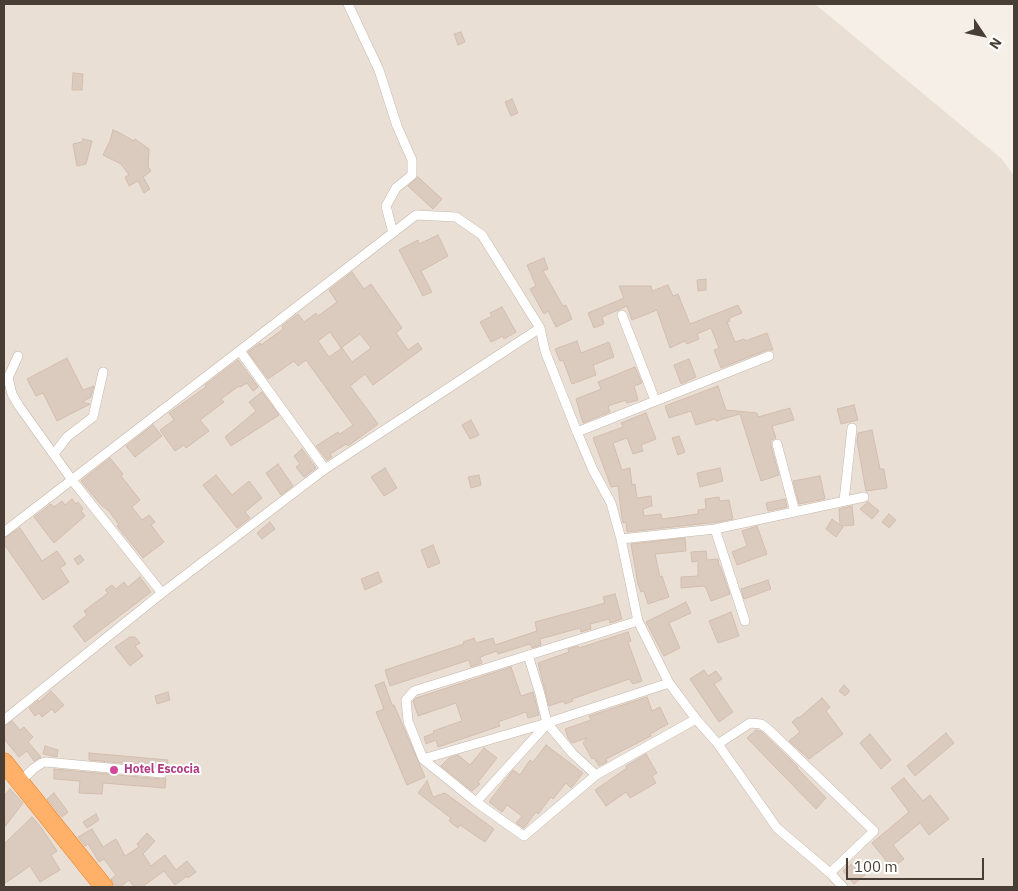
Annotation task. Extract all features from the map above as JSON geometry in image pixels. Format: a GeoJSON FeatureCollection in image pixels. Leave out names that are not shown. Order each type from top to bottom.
{"type":"FeatureCollection","features":[{"type":"Feature","properties":{"kind":"highway"},"geometry":{"type":"LineString","coordinates":[[4,762],[104,887]]}},
{"type":"Feature","properties":{"kind":"street"},"geometry":{"type":"LineString","coordinates":[[348,4],[379,70],[397,126],[412,160],[412,175],[396,188],[386,206],[394,233]]}},
{"type":"Feature","properties":{"kind":"street"},"geometry":{"type":"LineString","coordinates":[[4,532],[416,215],[456,218],[482,235],[540,328],[545,351],[577,432],[593,470],[611,503],[621,539],[638,621],[669,683],[718,744],[777,828],[830,873],[843,887]]}},
{"type":"Feature","properties":{"kind":"street"},"geometry":{"type":"LineString","coordinates":[[622,315],[655,400]]}},
{"type":"Feature","properties":{"kind":"street"},"geometry":{"type":"LineString","coordinates":[[4,720],[162,593],[325,469],[540,328]]}},
{"type":"Feature","properties":{"kind":"street"},"geometry":{"type":"LineString","coordinates":[[240,351],[325,469]]}},
{"type":"Feature","properties":{"kind":"street"},"geometry":{"type":"LineString","coordinates":[[18,356],[8,378],[12,394],[72,480],[162,593]]}},
{"type":"Feature","properties":{"kind":"street"},"geometry":{"type":"LineString","coordinates":[[577,432],[769,356]]}},
{"type":"Feature","properties":{"kind":"street"},"geometry":{"type":"LineString","coordinates":[[54,454],[67,437],[94,417],[103,372]]}},
{"type":"Feature","properties":{"kind":"street"},"geometry":{"type":"LineString","coordinates":[[844,501],[852,428]]}},
{"type":"Feature","properties":{"kind":"street"},"geometry":{"type":"LineString","coordinates":[[777,444],[795,512]]}},
{"type":"Feature","properties":{"kind":"street"},"geometry":{"type":"LineString","coordinates":[[621,539],[715,529],[864,497]]}},
{"type":"Feature","properties":{"kind":"street"},"geometry":{"type":"LineString","coordinates":[[715,529],[746,621]]}},
{"type":"Feature","properties":{"kind":"street"},"geometry":{"type":"LineString","coordinates":[[638,621],[414,691],[406,700],[408,721],[423,759],[476,802],[524,836],[596,774],[696,719]]}},
{"type":"Feature","properties":{"kind":"street"},"geometry":{"type":"LineString","coordinates":[[528,655],[547,723],[573,754],[596,774]]}},
{"type":"Feature","properties":{"kind":"street"},"geometry":{"type":"LineString","coordinates":[[423,759],[547,723],[669,683]]}},
{"type":"Feature","properties":{"kind":"street"},"geometry":{"type":"LineString","coordinates":[[476,802],[547,723]]}},
{"type":"Feature","properties":{"kind":"street"},"geometry":{"type":"LineString","coordinates":[[718,744],[750,723],[762,724],[874,831],[830,873]]}},
{"type":"Feature","properties":{"kind":"street"},"geometry":{"type":"LineString","coordinates":[[20,782],[33,769],[46,762],[162,774]]}},
{"type":"Feature","properties":{"kind":"shaded area"},"geometry":{"type":"Polygon","coordinates":[[[4,4],[815,4],[1002,159],[1014,176],[1014,887],[4,887],[4,4]]]}},
{"type":"Feature","properties":{"kind":"building"},"geometry":{"type":"Polygon","coordinates":[[[461,32],[465,42],[458,45],[454,34],[461,32]]]}},
{"type":"Feature","properties":{"kind":"building"},"geometry":{"type":"Polygon","coordinates":[[[73,73],[83,74],[82,90],[72,90],[73,73]]]}},
{"type":"Feature","properties":{"kind":"building"},"geometry":{"type":"Polygon","coordinates":[[[512,99],[518,113],[511,116],[505,102],[512,99]]]}},
{"type":"Feature","properties":{"kind":"building"},"geometry":{"type":"Polygon","coordinates":[[[113,130],[134,141],[135,139],[149,149],[148,167],[151,171],[143,177],[150,189],[144,193],[138,181],[129,186],[125,177],[129,175],[121,164],[103,155],[113,130]]]}},
{"type":"Feature","properties":{"kind":"building"},"geometry":{"type":"Polygon","coordinates":[[[83,139],[92,141],[86,164],[77,166],[73,144],[82,142],[83,139]]]}},
{"type":"Feature","properties":{"kind":"building"},"geometry":{"type":"Polygon","coordinates":[[[418,177],[442,199],[433,209],[408,186],[418,177]]]}},
{"type":"Feature","properties":{"kind":"building"},"geometry":{"type":"Polygon","coordinates":[[[438,235],[448,256],[421,271],[432,292],[423,296],[399,250],[418,240],[419,244],[438,235]]]}},
{"type":"Feature","properties":{"kind":"building"},"geometry":{"type":"Polygon","coordinates":[[[544,258],[548,269],[543,271],[563,306],[566,305],[572,319],[556,327],[548,311],[544,314],[530,289],[536,286],[527,265],[544,258]]]}},
{"type":"Feature","properties":{"kind":"building"},"geometry":{"type":"Polygon","coordinates":[[[352,272],[364,289],[371,284],[402,328],[396,333],[408,350],[418,343],[422,349],[373,385],[365,374],[350,386],[378,424],[348,446],[346,444],[330,454],[332,457],[327,460],[316,446],[353,425],[306,360],[298,366],[294,361],[268,379],[248,352],[283,329],[282,326],[298,314],[304,322],[316,313],[318,316],[337,302],[329,290],[352,272]],[[330,332],[318,341],[329,357],[342,348],[352,362],[371,348],[360,334],[341,348],[330,332]]]}},
{"type":"Feature","properties":{"kind":"building"},"geometry":{"type":"Polygon","coordinates":[[[706,279],[706,290],[698,291],[697,280],[706,279]]]}},
{"type":"Feature","properties":{"kind":"building"},"geometry":{"type":"Polygon","coordinates":[[[668,285],[673,296],[678,294],[690,324],[738,305],[742,313],[729,318],[730,321],[727,322],[735,342],[744,339],[745,341],[767,333],[773,350],[767,350],[721,368],[714,350],[719,348],[711,328],[697,334],[699,339],[687,344],[685,341],[670,348],[657,310],[632,320],[627,306],[602,317],[604,324],[594,328],[588,313],[624,298],[619,286],[651,286],[652,291],[668,285]]]}},
{"type":"Feature","properties":{"kind":"building"},"geometry":{"type":"Polygon","coordinates":[[[502,307],[516,332],[504,339],[503,336],[491,342],[480,322],[492,316],[490,313],[502,307]]]}},
{"type":"Feature","properties":{"kind":"building"},"geometry":{"type":"Polygon","coordinates":[[[577,341],[581,353],[609,342],[614,357],[593,365],[596,375],[572,384],[563,360],[560,361],[555,349],[577,341]]]}},
{"type":"Feature","properties":{"kind":"building"},"geometry":{"type":"Polygon","coordinates":[[[67,358],[83,390],[94,386],[91,397],[82,402],[90,404],[57,421],[43,393],[36,396],[27,379],[67,358]]]}},
{"type":"Feature","properties":{"kind":"building"},"geometry":{"type":"Polygon","coordinates":[[[689,359],[696,377],[681,384],[674,365],[689,359]]]}},
{"type":"Feature","properties":{"kind":"building"},"geometry":{"type":"Polygon","coordinates":[[[238,360],[258,387],[253,391],[247,383],[239,386],[221,399],[224,402],[200,420],[209,431],[186,448],[184,445],[175,451],[160,430],[174,420],[169,413],[206,387],[205,385],[238,360]]]}},
{"type":"Feature","properties":{"kind":"building"},"geometry":{"type":"Polygon","coordinates":[[[635,367],[642,383],[634,386],[638,400],[627,403],[626,400],[608,406],[610,412],[583,423],[576,399],[601,389],[598,382],[635,367]]]}},
{"type":"Feature","properties":{"kind":"building"},"geometry":{"type":"Polygon","coordinates":[[[718,386],[726,410],[757,413],[758,417],[790,408],[794,420],[772,426],[776,438],[771,440],[771,446],[779,475],[761,481],[740,414],[696,425],[691,411],[669,418],[665,406],[718,386]]]}},
{"type":"Feature","properties":{"kind":"building"},"geometry":{"type":"Polygon","coordinates":[[[262,392],[279,415],[231,446],[225,437],[256,411],[249,402],[262,392]]]}},
{"type":"Feature","properties":{"kind":"building"},"geometry":{"type":"Polygon","coordinates":[[[854,405],[858,420],[841,424],[837,409],[854,405]]]}},
{"type":"Feature","properties":{"kind":"building"},"geometry":{"type":"Polygon","coordinates":[[[646,413],[656,439],[641,445],[643,451],[633,454],[627,438],[613,443],[622,470],[630,468],[632,485],[635,484],[637,498],[651,496],[652,506],[643,509],[644,516],[661,514],[662,519],[698,514],[698,510],[706,509],[705,499],[719,497],[720,501],[729,500],[733,519],[627,532],[626,522],[623,523],[622,519],[618,486],[611,487],[593,438],[623,427],[621,423],[646,413]]]}},
{"type":"Feature","properties":{"kind":"building"},"geometry":{"type":"Polygon","coordinates":[[[471,420],[479,435],[470,439],[462,425],[471,420]]]}},
{"type":"Feature","properties":{"kind":"building"},"geometry":{"type":"Polygon","coordinates":[[[153,425],[162,436],[135,457],[126,446],[153,425]]]}},
{"type":"Feature","properties":{"kind":"building"},"geometry":{"type":"Polygon","coordinates":[[[872,430],[880,469],[884,469],[887,488],[866,491],[857,441],[858,433],[872,430]]]}},
{"type":"Feature","properties":{"kind":"building"},"geometry":{"type":"Polygon","coordinates":[[[679,436],[685,452],[678,455],[672,438],[679,436]]]}},
{"type":"Feature","properties":{"kind":"building"},"geometry":{"type":"Polygon","coordinates":[[[302,449],[316,468],[304,477],[296,467],[300,464],[294,456],[302,449]]]}},
{"type":"Feature","properties":{"kind":"building"},"geometry":{"type":"Polygon","coordinates":[[[110,458],[123,474],[121,476],[140,500],[132,507],[142,520],[149,515],[155,522],[151,525],[164,542],[143,558],[117,526],[119,525],[109,511],[101,505],[81,481],[110,458]]]}},
{"type":"Feature","properties":{"kind":"building"},"geometry":{"type":"Polygon","coordinates":[[[278,464],[293,486],[281,495],[266,473],[278,464]]]}},
{"type":"Feature","properties":{"kind":"building"},"geometry":{"type":"Polygon","coordinates":[[[385,468],[397,488],[384,496],[371,477],[385,468]]]}},
{"type":"Feature","properties":{"kind":"building"},"geometry":{"type":"Polygon","coordinates":[[[720,468],[723,481],[700,487],[697,473],[720,468]]]}},
{"type":"Feature","properties":{"kind":"building"},"geometry":{"type":"Polygon","coordinates":[[[216,475],[232,495],[249,481],[262,498],[245,512],[250,518],[237,528],[203,485],[216,475]]]}},
{"type":"Feature","properties":{"kind":"building"},"geometry":{"type":"Polygon","coordinates":[[[479,475],[481,485],[471,488],[468,477],[479,475]]]}},
{"type":"Feature","properties":{"kind":"building"},"geometry":{"type":"Polygon","coordinates":[[[820,476],[825,499],[799,504],[793,481],[820,476]]]}},
{"type":"Feature","properties":{"kind":"building"},"geometry":{"type":"Polygon","coordinates":[[[72,499],[76,504],[78,502],[85,516],[54,543],[34,517],[51,504],[54,507],[62,501],[65,505],[72,499]]]}},
{"type":"Feature","properties":{"kind":"building"},"geometry":{"type":"Polygon","coordinates":[[[785,499],[787,507],[768,511],[766,503],[785,499]]]}},
{"type":"Feature","properties":{"kind":"building"},"geometry":{"type":"Polygon","coordinates":[[[868,502],[879,511],[872,519],[860,509],[868,502]]]}},
{"type":"Feature","properties":{"kind":"building"},"geometry":{"type":"Polygon","coordinates":[[[852,506],[854,525],[841,526],[843,527],[836,537],[826,529],[832,519],[840,525],[839,509],[852,506]]]}},
{"type":"Feature","properties":{"kind":"building"},"geometry":{"type":"Polygon","coordinates":[[[889,514],[896,520],[889,528],[882,522],[889,514]]]}},
{"type":"Feature","properties":{"kind":"building"},"geometry":{"type":"Polygon","coordinates":[[[270,522],[275,529],[262,539],[257,533],[270,522]]]}},
{"type":"Feature","properties":{"kind":"building"},"geometry":{"type":"Polygon","coordinates":[[[757,526],[767,554],[737,565],[732,552],[747,546],[742,531],[757,526]]]}},
{"type":"Feature","properties":{"kind":"building"},"geometry":{"type":"Polygon","coordinates":[[[20,528],[42,561],[57,551],[66,564],[60,568],[69,582],[43,600],[4,544],[4,538],[20,528]]]}},
{"type":"Feature","properties":{"kind":"building"},"geometry":{"type":"Polygon","coordinates":[[[685,538],[686,551],[655,554],[660,577],[662,576],[669,597],[648,604],[644,591],[641,592],[638,584],[631,544],[685,538]]]}},
{"type":"Feature","properties":{"kind":"building"},"geometry":{"type":"Polygon","coordinates":[[[433,545],[440,563],[428,568],[421,550],[433,545]]]}},
{"type":"Feature","properties":{"kind":"building"},"geometry":{"type":"Polygon","coordinates":[[[706,551],[707,560],[718,559],[730,594],[711,601],[706,588],[703,586],[681,588],[681,577],[698,576],[698,561],[692,562],[691,552],[706,551]]]}},
{"type":"Feature","properties":{"kind":"building"},"geometry":{"type":"Polygon","coordinates":[[[80,555],[84,560],[78,565],[74,559],[80,555]]]}},
{"type":"Feature","properties":{"kind":"building"},"geometry":{"type":"Polygon","coordinates":[[[378,572],[382,582],[365,590],[361,579],[378,572]]]}},
{"type":"Feature","properties":{"kind":"building"},"geometry":{"type":"Polygon","coordinates":[[[140,577],[151,592],[85,642],[73,626],[87,615],[84,611],[108,593],[105,590],[112,585],[116,589],[124,582],[128,587],[140,577]]]}},
{"type":"Feature","properties":{"kind":"building"},"geometry":{"type":"Polygon","coordinates":[[[768,580],[771,589],[744,599],[741,589],[768,580]]]}},
{"type":"Feature","properties":{"kind":"building"},"geometry":{"type":"Polygon","coordinates":[[[615,594],[622,619],[610,623],[609,619],[590,624],[591,629],[581,632],[580,628],[540,639],[541,645],[532,648],[530,644],[498,654],[497,651],[480,657],[482,663],[471,667],[469,660],[390,686],[385,670],[464,644],[463,642],[474,638],[476,643],[493,638],[495,645],[537,631],[535,622],[605,603],[603,597],[615,594]]]}},
{"type":"Feature","properties":{"kind":"building"},"geometry":{"type":"Polygon","coordinates":[[[686,602],[691,613],[669,623],[680,648],[664,656],[646,622],[686,602]]]}},
{"type":"Feature","properties":{"kind":"building"},"geometry":{"type":"Polygon","coordinates":[[[731,612],[739,636],[718,643],[709,621],[731,612]]]}},
{"type":"Feature","properties":{"kind":"building"},"geometry":{"type":"Polygon","coordinates":[[[628,632],[631,641],[628,642],[642,681],[633,684],[629,679],[572,699],[573,701],[565,704],[564,701],[549,706],[538,663],[569,652],[568,649],[578,646],[579,648],[628,632]]]}},
{"type":"Feature","properties":{"kind":"building"},"geometry":{"type":"Polygon","coordinates":[[[130,637],[135,637],[140,643],[135,646],[143,656],[130,666],[115,647],[130,637]]]}},
{"type":"Feature","properties":{"kind":"building"},"geometry":{"type":"Polygon","coordinates":[[[511,667],[521,696],[533,692],[539,715],[528,718],[526,712],[498,722],[500,726],[438,747],[436,740],[426,744],[424,737],[434,733],[433,731],[462,721],[456,703],[418,716],[413,701],[416,698],[511,667]]]}},
{"type":"Feature","properties":{"kind":"building"},"geometry":{"type":"Polygon","coordinates":[[[704,670],[708,676],[716,671],[722,679],[714,684],[733,712],[719,722],[690,679],[704,670]]]}},
{"type":"Feature","properties":{"kind":"building"},"geometry":{"type":"Polygon","coordinates":[[[384,682],[392,705],[394,705],[425,777],[407,785],[376,712],[384,709],[375,685],[384,682]]]}},
{"type":"Feature","properties":{"kind":"building"},"geometry":{"type":"Polygon","coordinates":[[[844,685],[850,691],[845,696],[839,691],[844,685]]]}},
{"type":"Feature","properties":{"kind":"building"},"geometry":{"type":"Polygon","coordinates":[[[51,691],[64,705],[55,713],[52,709],[42,717],[39,713],[35,716],[29,708],[51,691]]]}},
{"type":"Feature","properties":{"kind":"building"},"geometry":{"type":"Polygon","coordinates":[[[168,692],[170,700],[157,704],[155,696],[168,692]]]}},
{"type":"Feature","properties":{"kind":"building"},"geometry":{"type":"Polygon","coordinates":[[[647,697],[652,711],[660,707],[668,724],[650,734],[651,736],[606,759],[607,762],[599,766],[594,758],[592,759],[583,743],[587,738],[572,743],[568,738],[565,729],[591,720],[589,716],[647,697]]]}},
{"type":"Feature","properties":{"kind":"building"},"geometry":{"type":"Polygon","coordinates":[[[822,698],[830,707],[826,711],[843,734],[809,759],[789,741],[800,732],[792,722],[822,698]]]}},
{"type":"Feature","properties":{"kind":"building"},"geometry":{"type":"Polygon","coordinates":[[[12,721],[20,730],[24,727],[33,737],[28,742],[41,757],[34,761],[27,751],[19,757],[4,739],[4,726],[12,721]]]}},
{"type":"Feature","properties":{"kind":"building"},"geometry":{"type":"Polygon","coordinates":[[[756,730],[762,732],[826,798],[816,809],[747,738],[756,730]]]}},
{"type":"Feature","properties":{"kind":"building"},"geometry":{"type":"Polygon","coordinates":[[[946,733],[954,743],[915,776],[907,766],[946,733]]]}},
{"type":"Feature","properties":{"kind":"building"},"geometry":{"type":"Polygon","coordinates":[[[870,734],[891,760],[881,769],[860,743],[870,734]]]}},
{"type":"Feature","properties":{"kind":"building"},"geometry":{"type":"Polygon","coordinates":[[[546,745],[583,773],[571,788],[566,783],[553,799],[551,797],[538,814],[536,812],[524,828],[516,823],[522,816],[507,805],[502,812],[489,802],[513,770],[520,775],[530,760],[533,762],[546,745]]]}},
{"type":"Feature","properties":{"kind":"building"},"geometry":{"type":"Polygon","coordinates":[[[45,746],[58,750],[57,757],[43,754],[45,746]]]}},
{"type":"Feature","properties":{"kind":"building"},"geometry":{"type":"Polygon","coordinates":[[[484,748],[497,758],[478,782],[480,784],[472,791],[441,766],[449,758],[458,755],[470,765],[484,748]]]}},
{"type":"Feature","properties":{"kind":"building"},"geometry":{"type":"Polygon","coordinates":[[[89,753],[168,760],[167,769],[163,767],[89,760],[89,753]]]}},
{"type":"Feature","properties":{"kind":"building"},"geometry":{"type":"Polygon","coordinates":[[[646,754],[657,773],[652,776],[656,783],[630,798],[626,792],[606,806],[595,790],[627,768],[626,766],[646,754]]]}},
{"type":"Feature","properties":{"kind":"building"},"geometry":{"type":"Polygon","coordinates":[[[54,769],[166,778],[165,788],[103,783],[102,794],[79,793],[80,781],[54,779],[54,769]]]}},
{"type":"Feature","properties":{"kind":"building"},"geometry":{"type":"Polygon","coordinates":[[[904,778],[923,801],[930,795],[949,819],[929,835],[920,823],[893,845],[904,859],[892,868],[872,843],[909,812],[891,788],[904,778]]]}},
{"type":"Feature","properties":{"kind":"building"},"geometry":{"type":"Polygon","coordinates":[[[427,781],[433,797],[445,793],[494,829],[485,842],[460,825],[458,828],[449,821],[451,818],[418,793],[427,781]]]}},
{"type":"Feature","properties":{"kind":"building"},"geometry":{"type":"Polygon","coordinates":[[[10,789],[23,803],[4,828],[4,796],[10,789]]]}},
{"type":"Feature","properties":{"kind":"building"},"geometry":{"type":"Polygon","coordinates":[[[54,793],[68,812],[62,817],[47,799],[54,793]]]}},
{"type":"Feature","properties":{"kind":"building"},"geometry":{"type":"Polygon","coordinates":[[[96,814],[99,820],[87,828],[83,822],[96,814]]]}},
{"type":"Feature","properties":{"kind":"building"},"geometry":{"type":"Polygon","coordinates":[[[32,817],[57,851],[51,855],[60,870],[40,882],[30,866],[4,884],[4,844],[32,817]]]}},
{"type":"Feature","properties":{"kind":"building"},"geometry":{"type":"Polygon","coordinates":[[[92,829],[103,847],[116,839],[125,856],[139,847],[137,844],[147,833],[155,841],[143,854],[151,866],[165,855],[176,870],[187,861],[196,872],[175,885],[164,871],[142,887],[134,887],[129,880],[120,887],[116,887],[111,879],[116,875],[104,859],[99,862],[88,844],[85,846],[78,837],[92,829]]]}},
{"type":"Feature","properties":{"kind":"building"},"geometry":{"type":"Polygon","coordinates":[[[854,862],[865,875],[854,884],[843,871],[854,862]]]}},
{"type":"Feature","properties":{"kind":"place","name":"Hotel Escocia"},"geometry":{"type":"Point","coordinates":[114,770]}}]}
